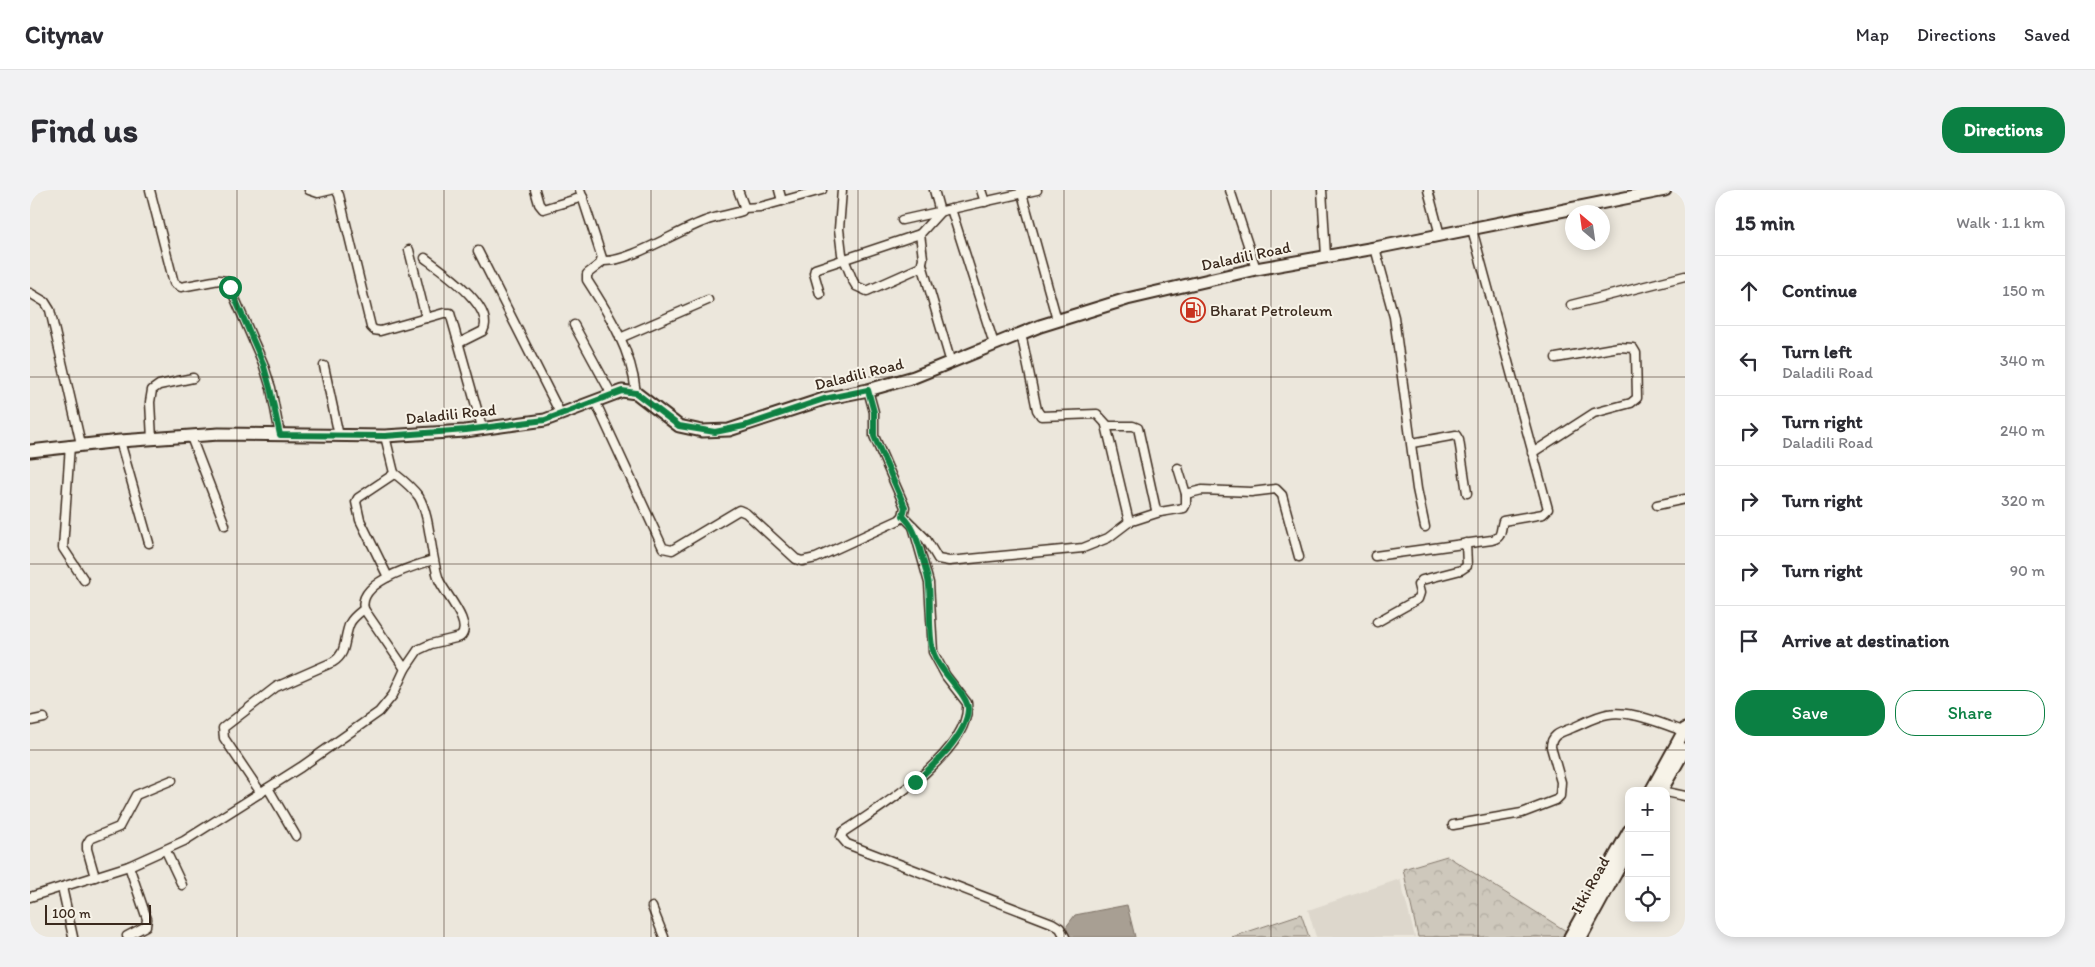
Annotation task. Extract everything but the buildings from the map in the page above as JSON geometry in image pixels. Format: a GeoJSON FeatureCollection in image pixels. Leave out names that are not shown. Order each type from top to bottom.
{"type":"FeatureCollection","features":[{"type":"Feature","properties":{"kind":"main road","name":"Daladili Road"},"geometry":{"type":"LineString","coordinates":[[30,451],[120,441],[219,434],[385,436],[466,430],[545,420],[622,391],[636,393],[679,426],[715,432],[744,426],[824,399],[868,390],[914,377],[1021,333],[1127,299],[1256,269],[1375,248],[1665,190]]}},
{"type":"Feature","properties":{"kind":"main road"},"geometry":{"type":"LineString","coordinates":[[1653,787],[1684,730]]}},
{"type":"Feature","properties":{"kind":"main road"},"geometry":{"type":"LineString","coordinates":[[1663,787],[1685,749]]}},
{"type":"Feature","properties":{"kind":"main road"},"geometry":{"type":"LineString","coordinates":[[1570,937],[1628,832]]}},
{"type":"Feature","properties":{"kind":"main road","name":"Itki Road"},"geometry":{"type":"LineString","coordinates":[[1581,937],[1625,856]]}},
{"type":"Feature","properties":{"kind":"street"},"geometry":{"type":"LineString","coordinates":[[150,190],[174,283],[181,287],[218,280],[226,281],[230,287],[263,363],[280,435]]}},
{"type":"Feature","properties":{"kind":"street"},"geometry":{"type":"LineString","coordinates":[[309,190],[318,193],[331,190]]}},
{"type":"Feature","properties":{"kind":"street"},"geometry":{"type":"LineString","coordinates":[[336,190],[339,195],[371,327],[374,330],[380,331],[450,313],[482,427]]}},
{"type":"Feature","properties":{"kind":"street"},"geometry":{"type":"LineString","coordinates":[[534,190],[543,209],[582,194],[602,261]]}},
{"type":"Feature","properties":{"kind":"street"},"geometry":{"type":"LineString","coordinates":[[738,190],[744,208]]}},
{"type":"Feature","properties":{"kind":"street"},"geometry":{"type":"LineString","coordinates":[[779,190],[782,201]]}},
{"type":"Feature","properties":{"kind":"street"},"geometry":{"type":"LineString","coordinates":[[636,393],[632,368],[620,338],[587,280],[587,274],[602,261],[617,259],[674,236],[706,220],[737,212],[744,208],[760,207],[822,190]]}},
{"type":"Feature","properties":{"kind":"street"},"geometry":{"type":"LineString","coordinates":[[842,190],[839,239],[843,258],[856,286],[867,291],[918,269],[922,264]]}},
{"type":"Feature","properties":{"kind":"street"},"geometry":{"type":"LineString","coordinates":[[934,190],[940,212]]}},
{"type":"Feature","properties":{"kind":"street"},"geometry":{"type":"LineString","coordinates":[[981,190],[985,202]]}},
{"type":"Feature","properties":{"kind":"street"},"geometry":{"type":"LineString","coordinates":[[902,220],[1021,192],[1037,190]]}},
{"type":"Feature","properties":{"kind":"street"},"geometry":{"type":"LineString","coordinates":[[1230,190],[1256,269]]}},
{"type":"Feature","properties":{"kind":"street"},"geometry":{"type":"LineString","coordinates":[[1322,190],[1326,256]]}},
{"type":"Feature","properties":{"kind":"street"},"geometry":{"type":"LineString","coordinates":[[1428,190],[1440,235]]}},
{"type":"Feature","properties":{"kind":"street"},"geometry":{"type":"LineString","coordinates":[[1021,192],[1057,320]]}},
{"type":"Feature","properties":{"kind":"street"},"geometry":{"type":"LineString","coordinates":[[951,209],[994,344]]}},
{"type":"Feature","properties":{"kind":"street"},"geometry":{"type":"LineString","coordinates":[[820,294],[814,270],[818,267],[920,234],[940,212]]}},
{"type":"Feature","properties":{"kind":"street"},"geometry":{"type":"LineString","coordinates":[[1375,556],[1497,538],[1502,532],[1503,521],[1546,512],[1548,505],[1532,453],[1472,229]]}},
{"type":"Feature","properties":{"kind":"street"},"geometry":{"type":"LineString","coordinates":[[920,234],[922,264],[926,270],[951,363]]}},
{"type":"Feature","properties":{"kind":"street"},"geometry":{"type":"LineString","coordinates":[[1375,248],[1394,317],[1424,526]]}},
{"type":"Feature","properties":{"kind":"street"},"geometry":{"type":"LineString","coordinates":[[409,250],[426,318]]}},
{"type":"Feature","properties":{"kind":"street"},"geometry":{"type":"LineString","coordinates":[[478,251],[561,415]]}},
{"type":"Feature","properties":{"kind":"street"},"geometry":{"type":"LineString","coordinates":[[425,258],[468,292],[483,316],[486,324],[483,331],[458,343]]}},
{"type":"Feature","properties":{"kind":"street"},"geometry":{"type":"LineString","coordinates":[[1571,305],[1685,276]]}},
{"type":"Feature","properties":{"kind":"street"},"geometry":{"type":"LineString","coordinates":[[30,293],[45,302],[50,310],[76,445],[63,548],[84,580]]}},
{"type":"Feature","properties":{"kind":"street"},"geometry":{"type":"LineString","coordinates":[[620,338],[708,300]]}},
{"type":"Feature","properties":{"kind":"street"},"geometry":{"type":"LineString","coordinates":[[574,325],[612,395]]}},
{"type":"Feature","properties":{"kind":"street"},"geometry":{"type":"LineString","coordinates":[[1021,333],[1038,414],[1045,417],[1097,414],[1106,425],[1129,522]]}},
{"type":"Feature","properties":{"kind":"street"},"geometry":{"type":"LineString","coordinates":[[1532,453],[1594,413],[1631,404],[1638,398],[1636,353],[1633,348],[1619,347],[1556,358]]}},
{"type":"Feature","properties":{"kind":"street"},"geometry":{"type":"LineString","coordinates":[[324,366],[339,436]]}},
{"type":"Feature","properties":{"kind":"street"},"geometry":{"type":"LineString","coordinates":[[152,439],[152,390],[159,385],[193,378]]}},
{"type":"Feature","properties":{"kind":"street"},"geometry":{"type":"LineString","coordinates":[[595,401],[637,490],[660,545],[666,550],[680,546],[739,510],[746,513],[796,559],[809,560],[898,520],[903,516],[905,507],[874,436],[874,412],[868,390]]}},
{"type":"Feature","properties":{"kind":"street"},"geometry":{"type":"LineString","coordinates":[[1106,425],[1133,426],[1138,428],[1155,508],[1160,512]]}},
{"type":"Feature","properties":{"kind":"street"},"geometry":{"type":"LineString","coordinates":[[1412,443],[1456,435],[1459,440],[1467,493]]}},
{"type":"Feature","properties":{"kind":"street"},"geometry":{"type":"LineString","coordinates":[[30,897],[129,866],[166,851],[203,831],[379,712],[393,695],[405,669],[418,650],[431,644],[460,637],[465,630],[463,621],[443,589],[433,560],[420,499],[408,484],[394,472],[385,436]]}},
{"type":"Feature","properties":{"kind":"street"},"geometry":{"type":"LineString","coordinates":[[191,437],[225,525]]}},
{"type":"Feature","properties":{"kind":"street"},"geometry":{"type":"LineString","coordinates":[[120,441],[149,543]]}},
{"type":"Feature","properties":{"kind":"street"},"geometry":{"type":"LineString","coordinates":[[903,516],[926,539],[938,559],[949,561],[1084,548],[1108,538],[1129,522],[1160,512],[1184,508],[1186,494],[1178,468]]}},
{"type":"Feature","properties":{"kind":"street"},"geometry":{"type":"LineString","coordinates":[[388,577],[360,520],[356,502],[358,498],[392,476],[394,472]]}},
{"type":"Feature","properties":{"kind":"street"},"geometry":{"type":"LineString","coordinates":[[1186,494],[1202,490],[1251,492],[1278,490],[1282,496],[1299,557]]}},
{"type":"Feature","properties":{"kind":"street"},"geometry":{"type":"LineString","coordinates":[[1657,505],[1685,499]]}},
{"type":"Feature","properties":{"kind":"street"},"geometry":{"type":"LineString","coordinates":[[913,526],[929,583],[933,652],[946,676],[967,703],[967,715],[951,746],[936,764],[881,807],[843,832],[841,837],[847,844],[1052,923],[1060,928],[1065,937]]}},
{"type":"Feature","properties":{"kind":"street"},"geometry":{"type":"LineString","coordinates":[[1377,622],[1418,599],[1420,596],[1418,585],[1422,580],[1461,570],[1467,566],[1466,543]]}},
{"type":"Feature","properties":{"kind":"street"},"geometry":{"type":"LineString","coordinates":[[405,669],[364,609],[362,603],[367,593],[388,577],[433,560]]}},
{"type":"Feature","properties":{"kind":"street"},"geometry":{"type":"LineString","coordinates":[[296,836],[265,790],[224,738],[223,728],[261,700],[270,690],[339,658],[344,651],[351,621],[364,609]]}},
{"type":"Feature","properties":{"kind":"street"},"geometry":{"type":"LineString","coordinates":[[1453,826],[1522,812],[1556,800],[1560,796],[1561,782],[1551,742],[1557,734],[1602,716],[1614,714],[1635,717],[1684,730]]}},
{"type":"Feature","properties":{"kind":"street"},"geometry":{"type":"LineString","coordinates":[[30,721],[44,718]]}},
{"type":"Feature","properties":{"kind":"street"},"geometry":{"type":"LineString","coordinates":[[95,877],[87,848],[90,839],[118,827],[136,795],[172,780]]}},
{"type":"Feature","properties":{"kind":"street"},"geometry":{"type":"LineString","coordinates":[[1670,793],[1685,796]]}},
{"type":"Feature","properties":{"kind":"street"},"geometry":{"type":"LineString","coordinates":[[166,851],[182,885]]}},
{"type":"Feature","properties":{"kind":"street"},"geometry":{"type":"LineString","coordinates":[[127,936],[146,926],[148,919],[129,866]]}},
{"type":"Feature","properties":{"kind":"street"},"geometry":{"type":"LineString","coordinates":[[62,887],[73,937]]}},
{"type":"Feature","properties":{"kind":"street"},"geometry":{"type":"LineString","coordinates":[[652,907],[664,937]]}},
{"type":"Feature","properties":{"kind":"shaded area"},"geometry":{"type":"Polygon","coordinates":[[[1400,879],[1415,937],[1316,937],[1308,910],[1400,879]]]}},
{"type":"Feature","properties":{"kind":"shaded area"},"geometry":{"type":"Polygon","coordinates":[[[1127,905],[1135,937],[1069,937],[1066,927],[1075,915],[1127,905]]]}},
{"type":"Feature","properties":{"kind":"green space"},"geometry":{"type":"Polygon","coordinates":[[[1447,856],[1566,931],[1562,937],[1418,937],[1403,869],[1447,856]]]}},
{"type":"Feature","properties":{"kind":"green space"},"geometry":{"type":"Polygon","coordinates":[[[1301,914],[1309,937],[1232,937],[1301,914]]]}},
{"type":"Feature","properties":{"kind":"place","name":"Bharat Petroleum"},"geometry":{"type":"Point","coordinates":[1193,310]}},
{"type":"Feature","properties":{"kind":"route"},"geometry":{"type":"LineString","coordinates":[[230,287],[263,363],[280,435],[385,436],[466,430],[545,420],[622,391],[636,393],[679,426],[715,432],[744,426],[824,399],[868,390],[874,412],[874,436],[905,507],[903,516],[913,526],[928,576],[933,652],[946,676],[964,697],[968,709],[967,715],[951,746],[936,764],[915,782]]}}]}
